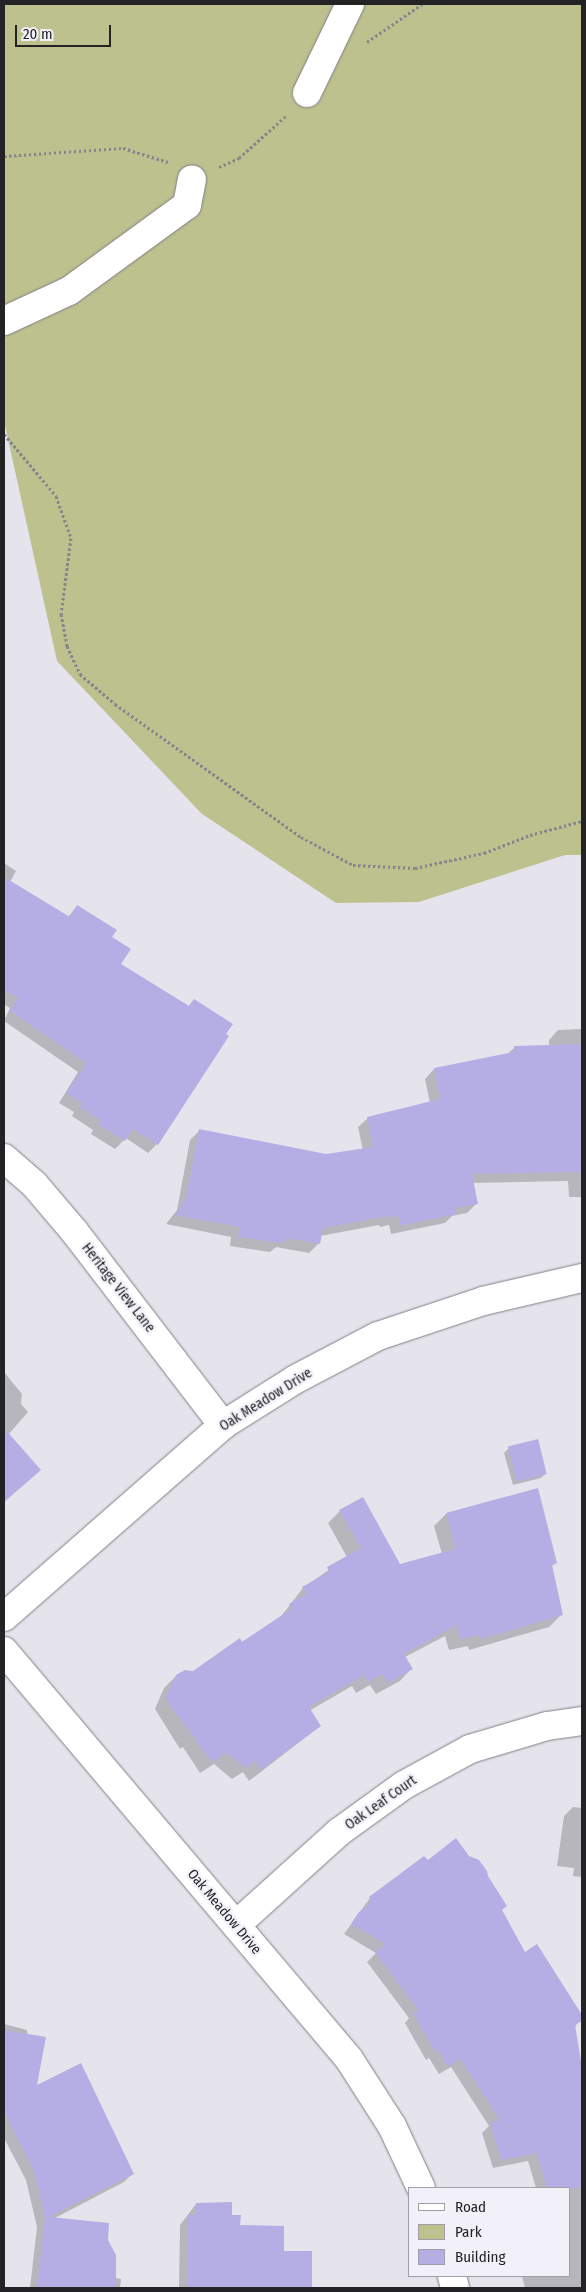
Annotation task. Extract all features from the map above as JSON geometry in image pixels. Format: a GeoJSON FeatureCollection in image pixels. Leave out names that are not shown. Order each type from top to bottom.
{"type":"FeatureCollection","features":[{"type":"Feature","properties":{"kind":"street"},"geometry":{"type":"LineString","coordinates":[[307,93],[350,4]]}},
{"type":"Feature","properties":{"kind":"street"},"geometry":{"type":"LineString","coordinates":[[4,321],[69,291],[187,205],[192,179]]}},
{"type":"Feature","properties":{"kind":"street","name":"Heritage View Lane"},"geometry":{"type":"LineString","coordinates":[[4,1158],[34,1184],[74,1232],[223,1425]]}},
{"type":"Feature","properties":{"kind":"street","name":"Oak Meadow Drive"},"geometry":{"type":"LineString","coordinates":[[4,1617],[223,1425],[296,1379],[378,1336],[483,1301],[582,1278]]}},
{"type":"Feature","properties":{"kind":"street","name":"Oak Meadow Drive"},"geometry":{"type":"LineString","coordinates":[[4,1651],[349,2059],[392,2126],[421,2187]]}},
{"type":"Feature","properties":{"kind":"street","name":"Oak Leaf Court"},"geometry":{"type":"LineString","coordinates":[[236,1926],[339,1832],[404,1784],[470,1749],[547,1726],[582,1721]]}},
{"type":"Feature","properties":{"kind":"path"},"geometry":{"type":"LineString","coordinates":[[4,156],[123,148],[176,165],[192,179],[239,158],[276,126],[307,93]]}},
{"type":"Feature","properties":{"kind":"path"},"geometry":{"type":"LineString","coordinates":[[4,434],[56,496],[71,538],[61,614],[67,646],[80,674],[115,704],[301,837],[353,865],[416,868],[484,853],[530,835],[582,820]]}},
{"type":"Feature","properties":{"kind":"green space"},"geometry":{"type":"Polygon","coordinates":[[[4,4],[582,4],[582,855],[565,855],[419,902],[336,903],[202,814],[57,661],[4,421],[4,4]]]}},
{"type":"Feature","properties":{"kind":"building"},"geometry":{"type":"Polygon","coordinates":[[[4,877],[70,917],[77,905],[117,930],[112,937],[131,949],[121,964],[189,1006],[194,999],[233,1024],[226,1034],[229,1036],[158,1145],[133,1129],[125,1141],[98,1124],[101,1121],[80,1107],[82,1103],[66,1093],[86,1063],[10,1011],[18,998],[4,990],[4,877]]]}},
{"type":"Feature","properties":{"kind":"building"},"geometry":{"type":"Polygon","coordinates":[[[582,1044],[582,1172],[472,1174],[478,1204],[455,1208],[455,1214],[400,1226],[398,1216],[389,1218],[388,1216],[323,1228],[320,1244],[287,1238],[281,1243],[238,1237],[240,1227],[175,1215],[186,1199],[199,1129],[326,1154],[373,1147],[367,1117],[440,1099],[434,1068],[514,1052],[514,1046],[582,1044]]]}},
{"type":"Feature","properties":{"kind":"building"},"geometry":{"type":"Polygon","coordinates":[[[4,1428],[41,1470],[4,1502],[4,1428]]]}},
{"type":"Feature","properties":{"kind":"building"},"geometry":{"type":"Polygon","coordinates":[[[538,1439],[547,1474],[517,1481],[508,1446],[538,1439]]]}},
{"type":"Feature","properties":{"kind":"building"},"geometry":{"type":"Polygon","coordinates":[[[538,1488],[557,1563],[552,1565],[563,1615],[481,1639],[480,1635],[460,1639],[457,1625],[404,1654],[413,1669],[388,1683],[382,1674],[368,1682],[364,1675],[309,1707],[321,1726],[261,1770],[255,1761],[245,1768],[227,1753],[212,1762],[170,1705],[166,1697],[176,1675],[185,1670],[193,1671],[240,1638],[242,1642],[291,1609],[289,1604],[306,1594],[302,1587],[329,1572],[327,1567],[361,1548],[339,1510],[363,1497],[400,1564],[455,1549],[446,1513],[538,1488]]]}},
{"type":"Feature","properties":{"kind":"building"},"geometry":{"type":"Polygon","coordinates":[[[456,1838],[469,1856],[479,1860],[507,1906],[502,1910],[525,1952],[537,1944],[582,2015],[582,2021],[575,2025],[582,2067],[582,2188],[547,2187],[537,2153],[501,2160],[490,2123],[500,2120],[460,2059],[448,2067],[438,2050],[435,2052],[413,2013],[418,2010],[375,1952],[385,1944],[351,1924],[359,1912],[371,1902],[369,1897],[424,1856],[428,1860],[456,1838]]]}},
{"type":"Feature","properties":{"kind":"building"},"geometry":{"type":"Polygon","coordinates":[[[4,2030],[46,2037],[37,2085],[81,2063],[134,2174],[49,2217],[109,2223],[108,2240],[116,2255],[116,2288],[37,2288],[45,2217],[34,2171],[4,2112],[4,2030]]]}},
{"type":"Feature","properties":{"kind":"building"},"geometry":{"type":"Polygon","coordinates":[[[232,2202],[232,2215],[241,2215],[240,2225],[284,2226],[284,2251],[312,2251],[312,2288],[188,2288],[188,2214],[196,2215],[196,2203],[232,2202]]]}}]}
